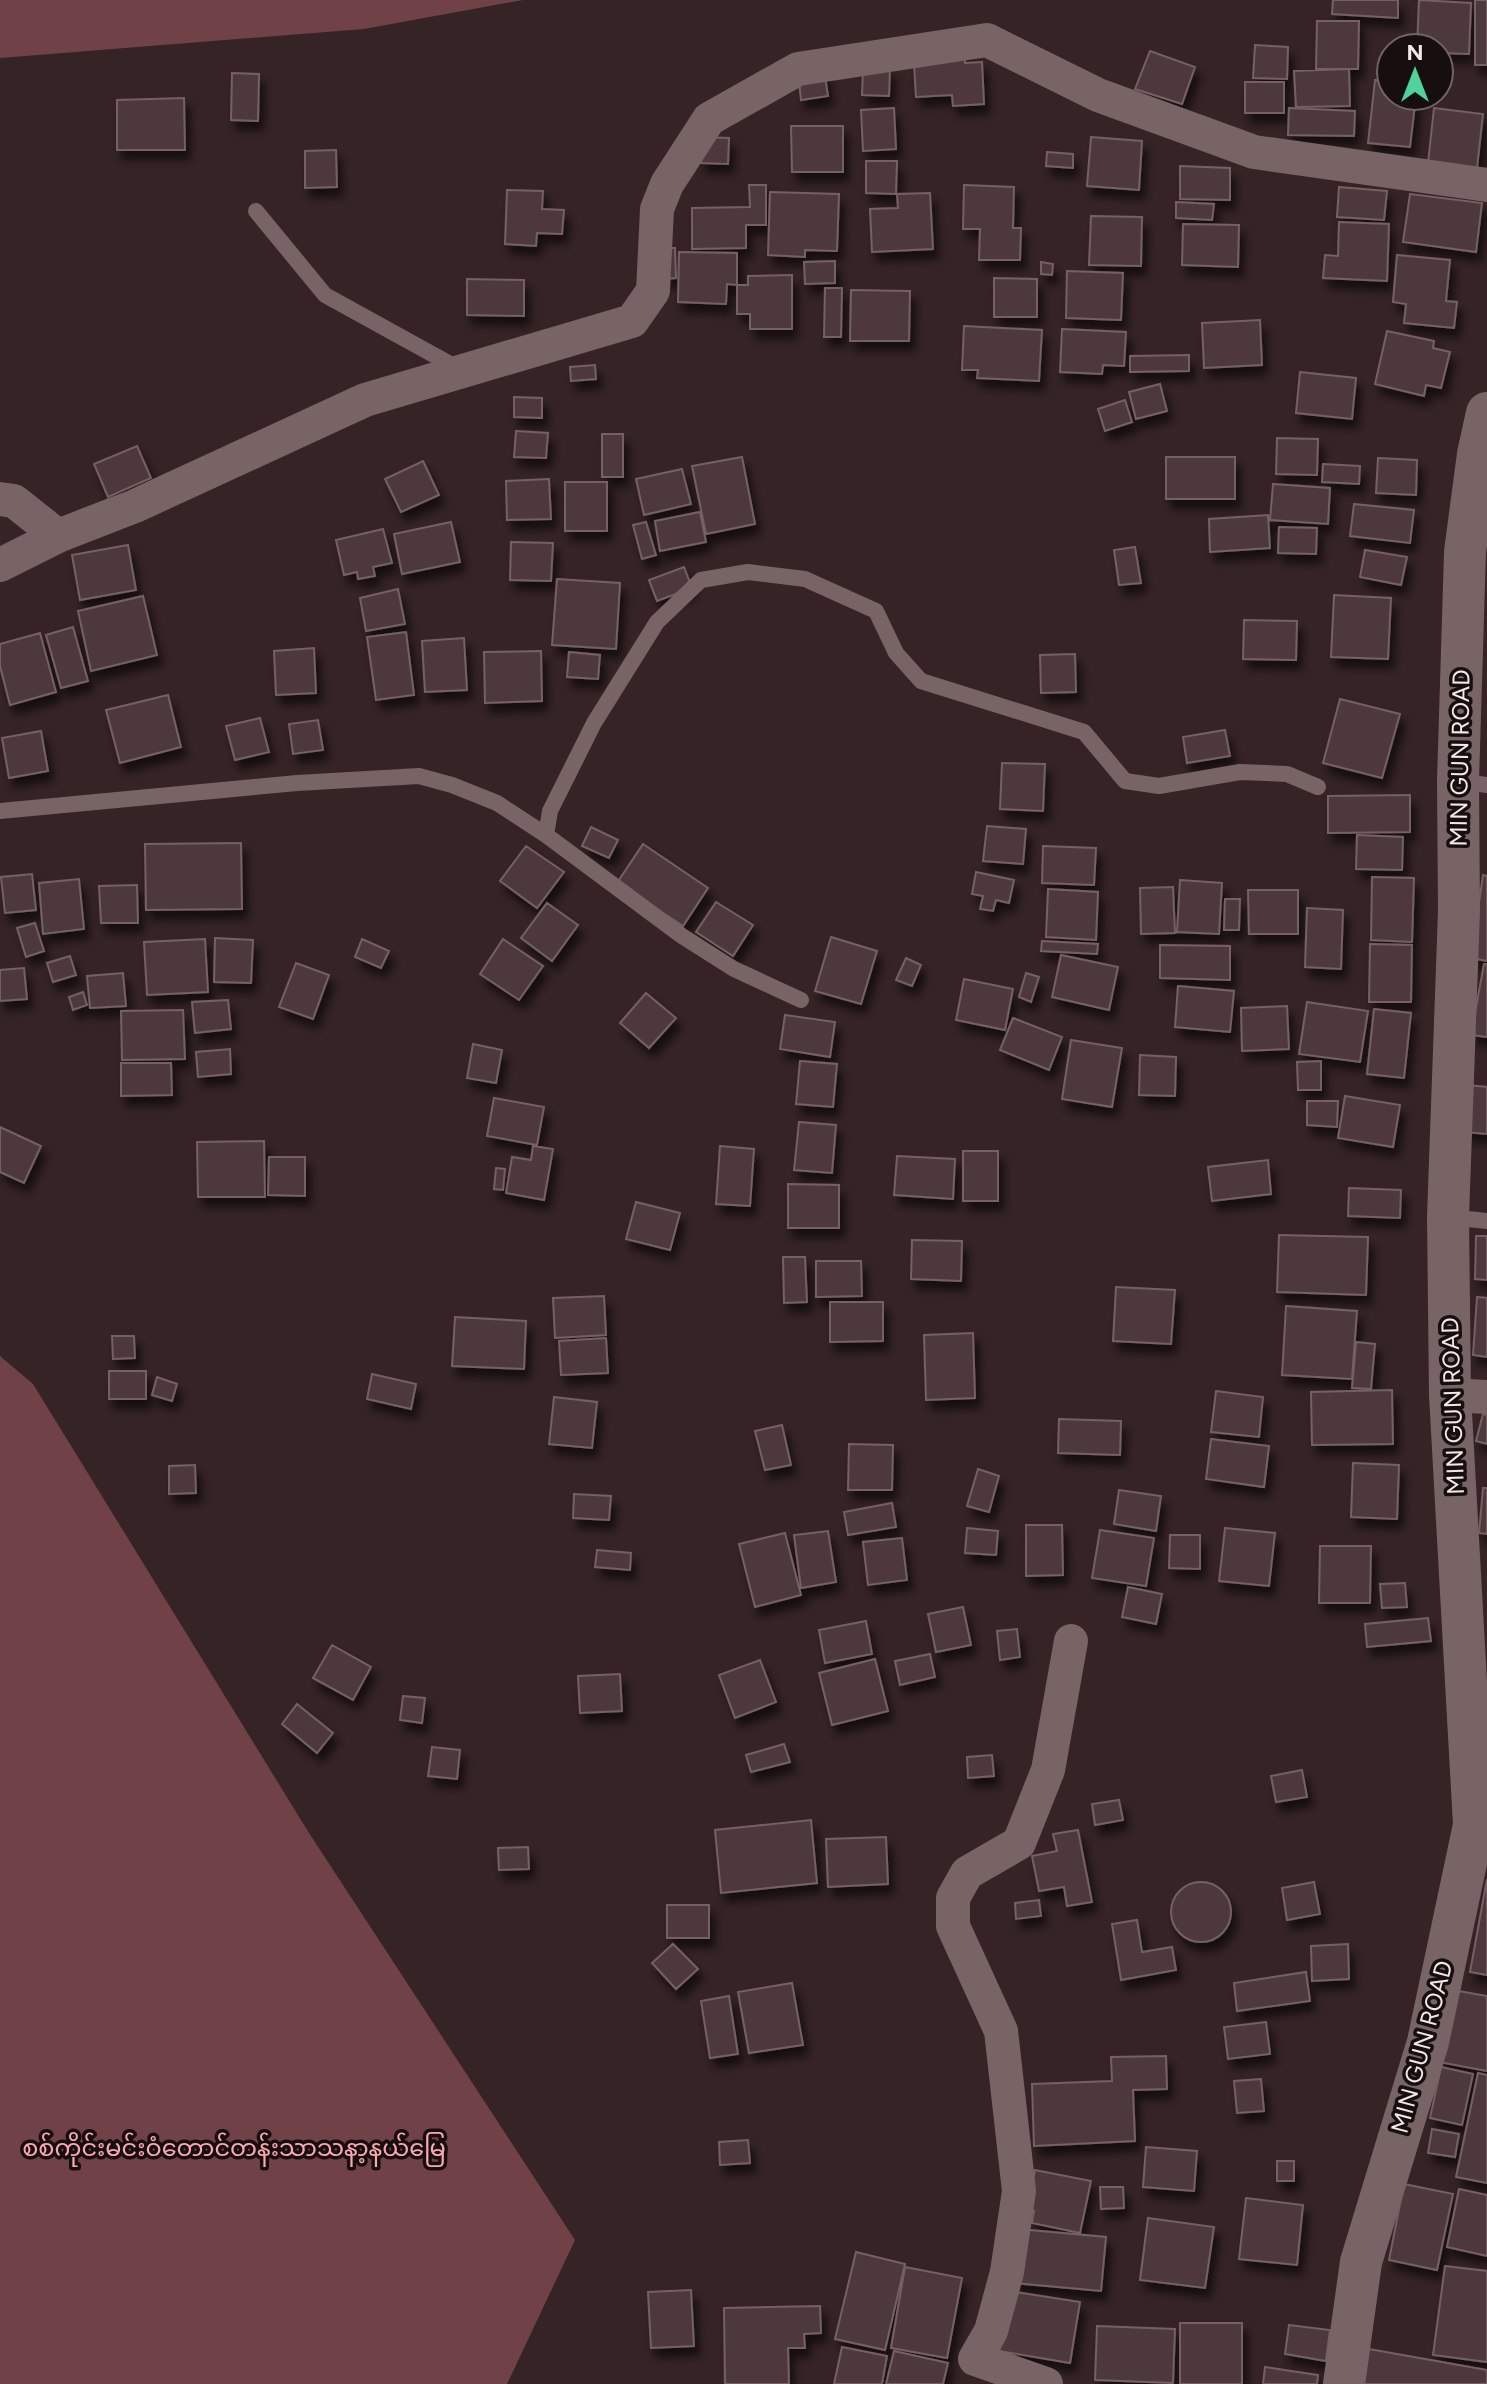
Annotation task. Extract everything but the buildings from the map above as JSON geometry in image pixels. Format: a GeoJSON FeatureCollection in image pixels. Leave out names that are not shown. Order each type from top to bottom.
{"type":"FeatureCollection","features":[{"type":"Feature","properties":{"kind":"street"},"geometry":{"type":"LineString","coordinates":[[0,565],[58,536],[135,506],[365,400],[632,321],[653,291],[657,209],[667,184],[709,119],[798,69],[987,40],[1098,95],[1254,152],[1487,185]]}},
{"type":"Feature","properties":{"kind":"street","name":"MIN GUN ROAD"},"geometry":{"type":"LineString","coordinates":[[1344,2384],[1361,2262],[1428,2042],[1480,1827],[1459,911],[1472,783],[1465,552],[1478,454],[1487,413]]}},
{"type":"Feature","properties":{"kind":"street"},"geometry":{"type":"LineString","coordinates":[[0,499],[14,501],[58,536]]}},
{"type":"Feature","properties":{"kind":"street"},"geometry":{"type":"LineString","coordinates":[[1046,2384],[972,2371],[991,2331],[1007,2272],[1019,2191],[1001,2031],[953,1926],[953,1898],[967,1873],[1019,1843],[1048,1770],[1071,1641]]}},
{"type":"Feature","properties":{"kind":"lane"},"geometry":{"type":"LineString","coordinates":[[256,211],[325,295],[462,371]]}},
{"type":"Feature","properties":{"kind":"lane"},"geometry":{"type":"LineString","coordinates":[[546,835],[550,811],[594,723],[657,622],[701,580],[748,572],[805,579],[876,611],[896,653],[921,681],[1084,732],[1125,781],[1159,786],[1240,772],[1287,774],[1318,787]]}},
{"type":"Feature","properties":{"kind":"lane"},"geometry":{"type":"LineString","coordinates":[[0,811],[297,783],[419,776],[497,803],[546,835],[682,936],[734,969],[801,1000]]}},
{"type":"Feature","properties":{"kind":"green space"},"geometry":{"type":"Polygon","coordinates":[[[0,0],[523,0],[364,29],[0,58],[0,0]]]}},
{"type":"Feature","properties":{"kind":"green space","name":"စစ်ကိုင်းမင်းဝံတောင်တန်းသာသနာ့နယ်မြေ"},"geometry":{"type":"Polygon","coordinates":[[[0,1356],[33,1384],[309,1833],[575,2240],[507,2384],[0,2384],[0,1356]]]}}]}
